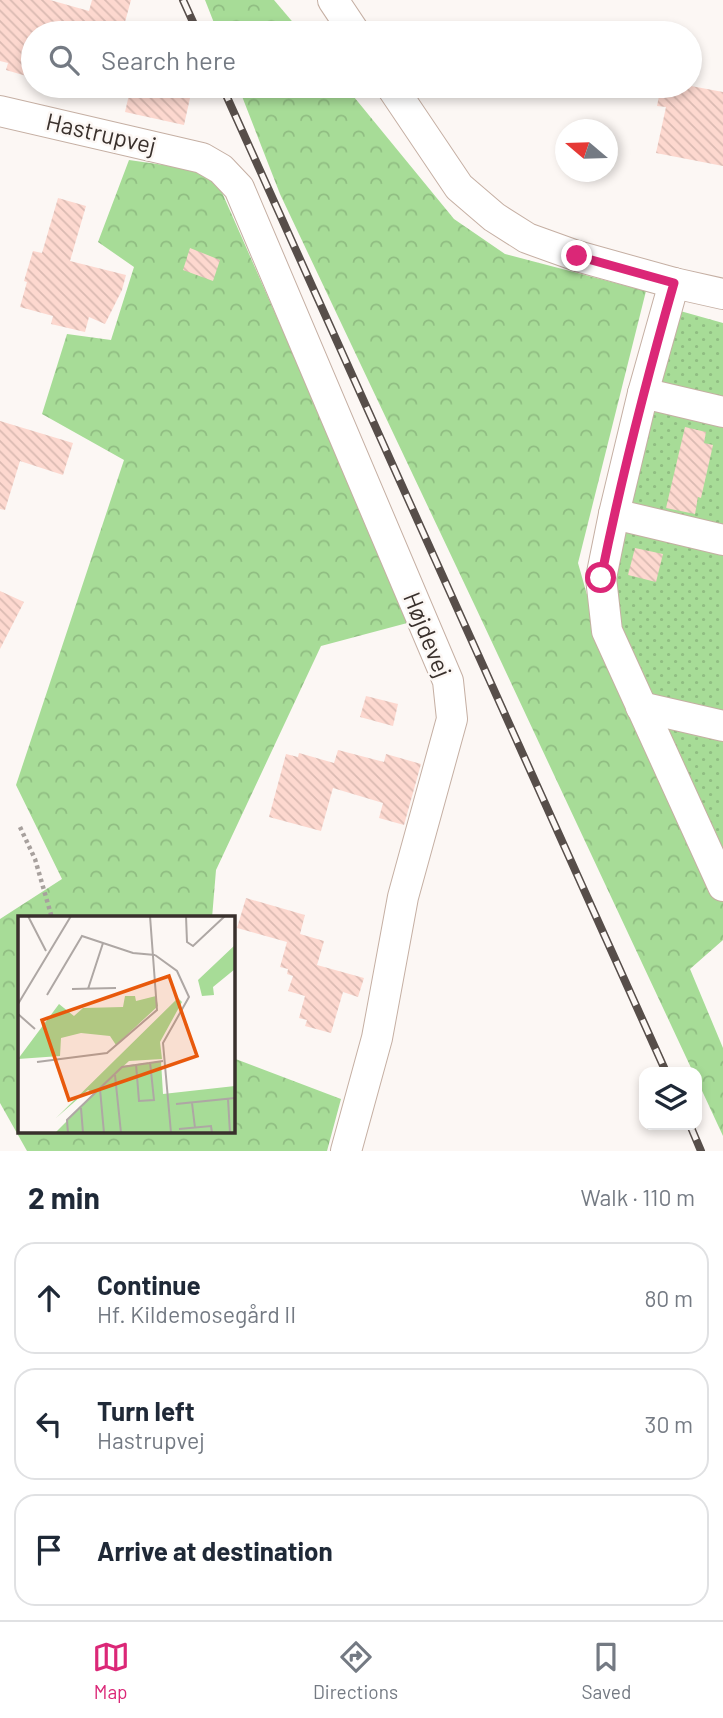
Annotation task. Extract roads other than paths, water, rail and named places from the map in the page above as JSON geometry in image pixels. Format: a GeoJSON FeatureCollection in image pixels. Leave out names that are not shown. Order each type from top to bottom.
{"type":"FeatureCollection","features":[{"type":"Feature","properties":{"kind":"street"},"geometry":{"type":"LineString","coordinates":[[333,0],[347,21]]}},
{"type":"Feature","properties":{"kind":"street"},"geometry":{"type":"LineString","coordinates":[[399,98],[459,187],[494,217],[527,238],[577,256],[723,294]]}},
{"type":"Feature","properties":{"kind":"street","name":"Hastrupvej"},"geometry":{"type":"LineString","coordinates":[[0,111],[202,158]]}},
{"type":"Feature","properties":{"kind":"street","name":"Højdevej"},"geometry":{"type":"LineString","coordinates":[[202,158],[221,169],[239,188],[448,681],[452,719],[402,897],[377,1038],[346,1151]]}},
{"type":"Feature","properties":{"kind":"street"},"geometry":{"type":"LineString","coordinates":[[674,283],[643,393],[601,578],[607,631],[721,879]]}},
{"type":"Feature","properties":{"kind":"street"},"geometry":{"type":"LineString","coordinates":[[643,393],[723,412]]}},
{"type":"Feature","properties":{"kind":"street"},"geometry":{"type":"LineString","coordinates":[[614,514],[723,540]]}},
{"type":"Feature","properties":{"kind":"street"},"geometry":{"type":"LineString","coordinates":[[641,707],[723,726]]}},
{"type":"Feature","properties":{"kind":"railway"},"geometry":{"type":"LineString","coordinates":[[183,0],[193,21]]}},
{"type":"Feature","properties":{"kind":"railway"},"geometry":{"type":"LineString","coordinates":[[227,98],[664,1067]]}},
{"type":"Feature","properties":{"kind":"railway"},"geometry":{"type":"LineString","coordinates":[[692,1130],[701,1151]]}}]}
